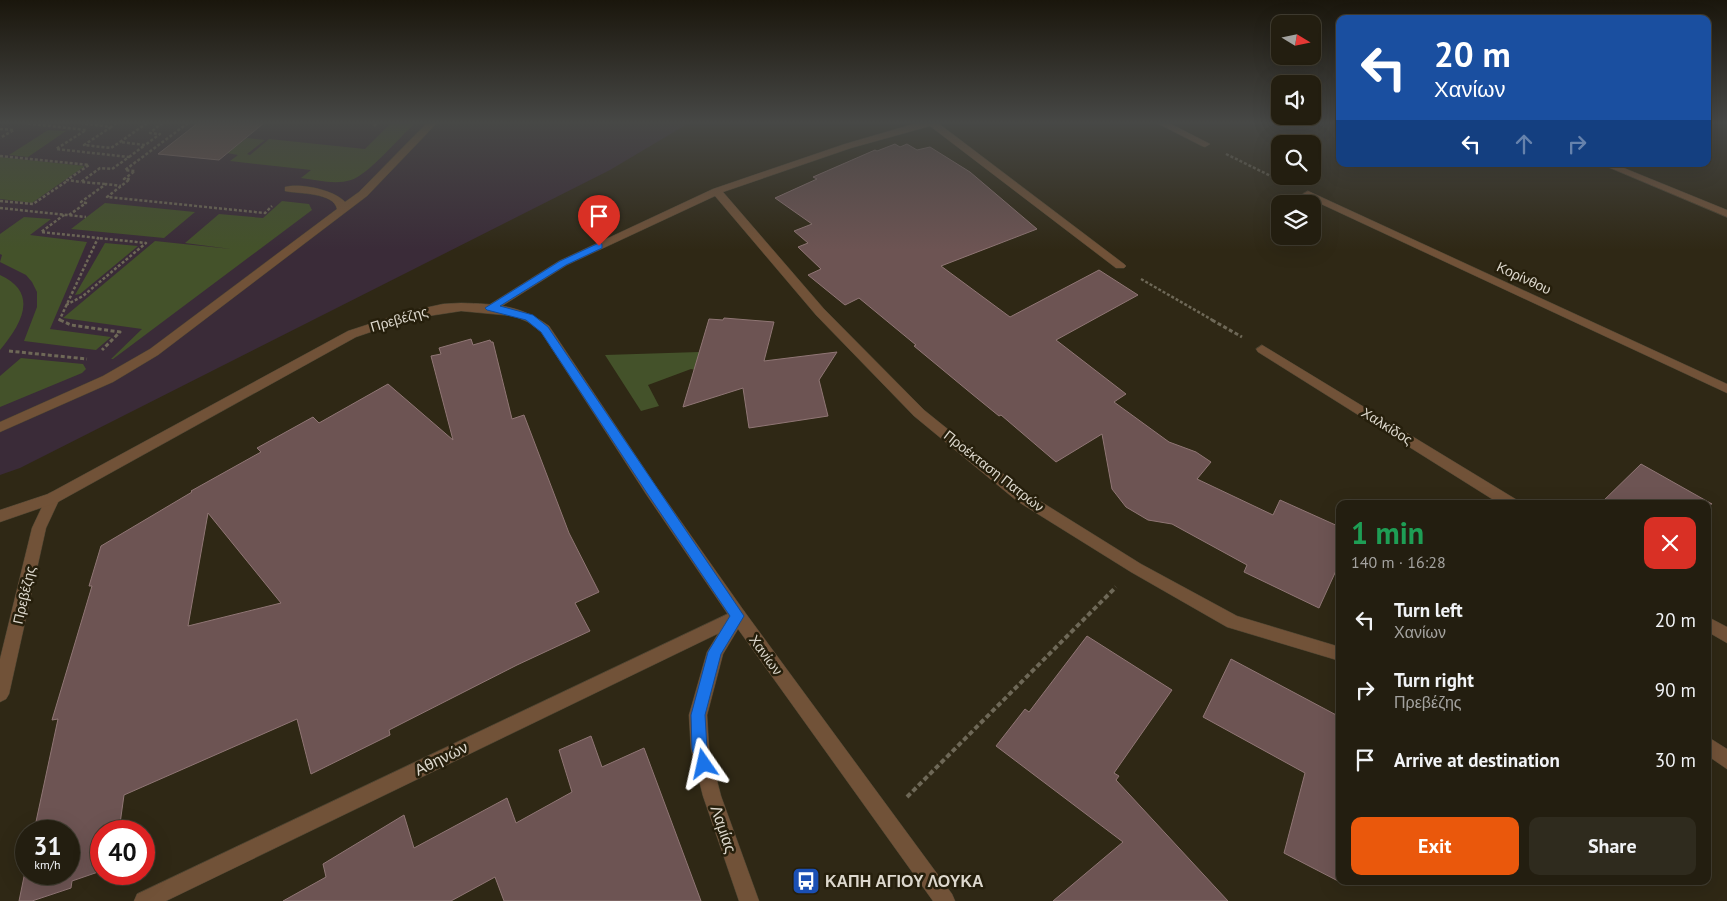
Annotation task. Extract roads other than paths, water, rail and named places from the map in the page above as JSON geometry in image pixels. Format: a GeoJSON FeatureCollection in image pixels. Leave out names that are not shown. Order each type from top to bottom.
{"type":"FeatureCollection","features":[{"type":"Feature","properties":{"kind":"street"},"geometry":{"type":"LineString","coordinates":[[0,427],[108,380],[137,363],[342,210],[362,194],[391,165]]}},
{"type":"Feature","properties":{"kind":"street"},"geometry":{"type":"LineString","coordinates":[[490,308],[563,263],[717,191],[793,165]]}},
{"type":"Feature","properties":{"kind":"street"},"geometry":{"type":"LineString","coordinates":[[987,165],[1120,266]]}},
{"type":"Feature","properties":{"kind":"street"},"geometry":{"type":"LineString","coordinates":[[1613,167],[1727,214]]}},
{"type":"Feature","properties":{"kind":"street"},"geometry":{"type":"LineString","coordinates":[[289,189],[326,194],[341,201],[342,210]]}},
{"type":"Feature","properties":{"kind":"street","name":"Προέκταση Πατρών"},"geometry":{"type":"LineString","coordinates":[[717,191],[820,312],[919,413],[1022,497],[1136,568],[1233,622],[1336,653]]}},
{"type":"Feature","properties":{"kind":"street","name":"Κορίνθου"},"geometry":{"type":"LineString","coordinates":[[1308,194],[1727,389]]}},
{"type":"Feature","properties":{"kind":"street","name":"Πρεβέζης"},"geometry":{"type":"LineString","coordinates":[[1,516],[53,498],[352,334],[393,318],[429,309],[490,308]]}},
{"type":"Feature","properties":{"kind":"street","name":"Χανίων"},"geometry":{"type":"LineString","coordinates":[[490,308],[530,318],[545,329],[651,490],[738,616],[945,901]]}},
{"type":"Feature","properties":{"kind":"street","name":"Χαλκίδος"},"geometry":{"type":"LineString","coordinates":[[1262,349],[1506,500]]}},
{"type":"Feature","properties":{"kind":"street","name":"Πρεβέζης"},"geometry":{"type":"LineString","coordinates":[[0,694],[39,528],[53,498]]}},
{"type":"Feature","properties":{"kind":"street","name":"Αθηνών"},"geometry":{"type":"LineString","coordinates":[[144,901],[738,616]]}},
{"type":"Feature","properties":{"kind":"street","name":"Λαμίας"},"geometry":{"type":"LineString","coordinates":[[738,616],[715,652],[698,715],[700,749],[712,796],[749,901]]}},
{"type":"Feature","properties":{"kind":"street"},"geometry":{"type":"LineString","coordinates":[[1711,626],[1727,636]]}},
{"type":"Feature","properties":{"kind":"street"},"geometry":{"type":"LineString","coordinates":[[1711,747],[1727,760]]}},
{"type":"Feature","properties":{"kind":"place","name":"ΚΑΠΗ ΑΓΙΟΥ ΛΟΥΚΑ"},"geometry":{"type":"Point","coordinates":[806,881]}}]}
